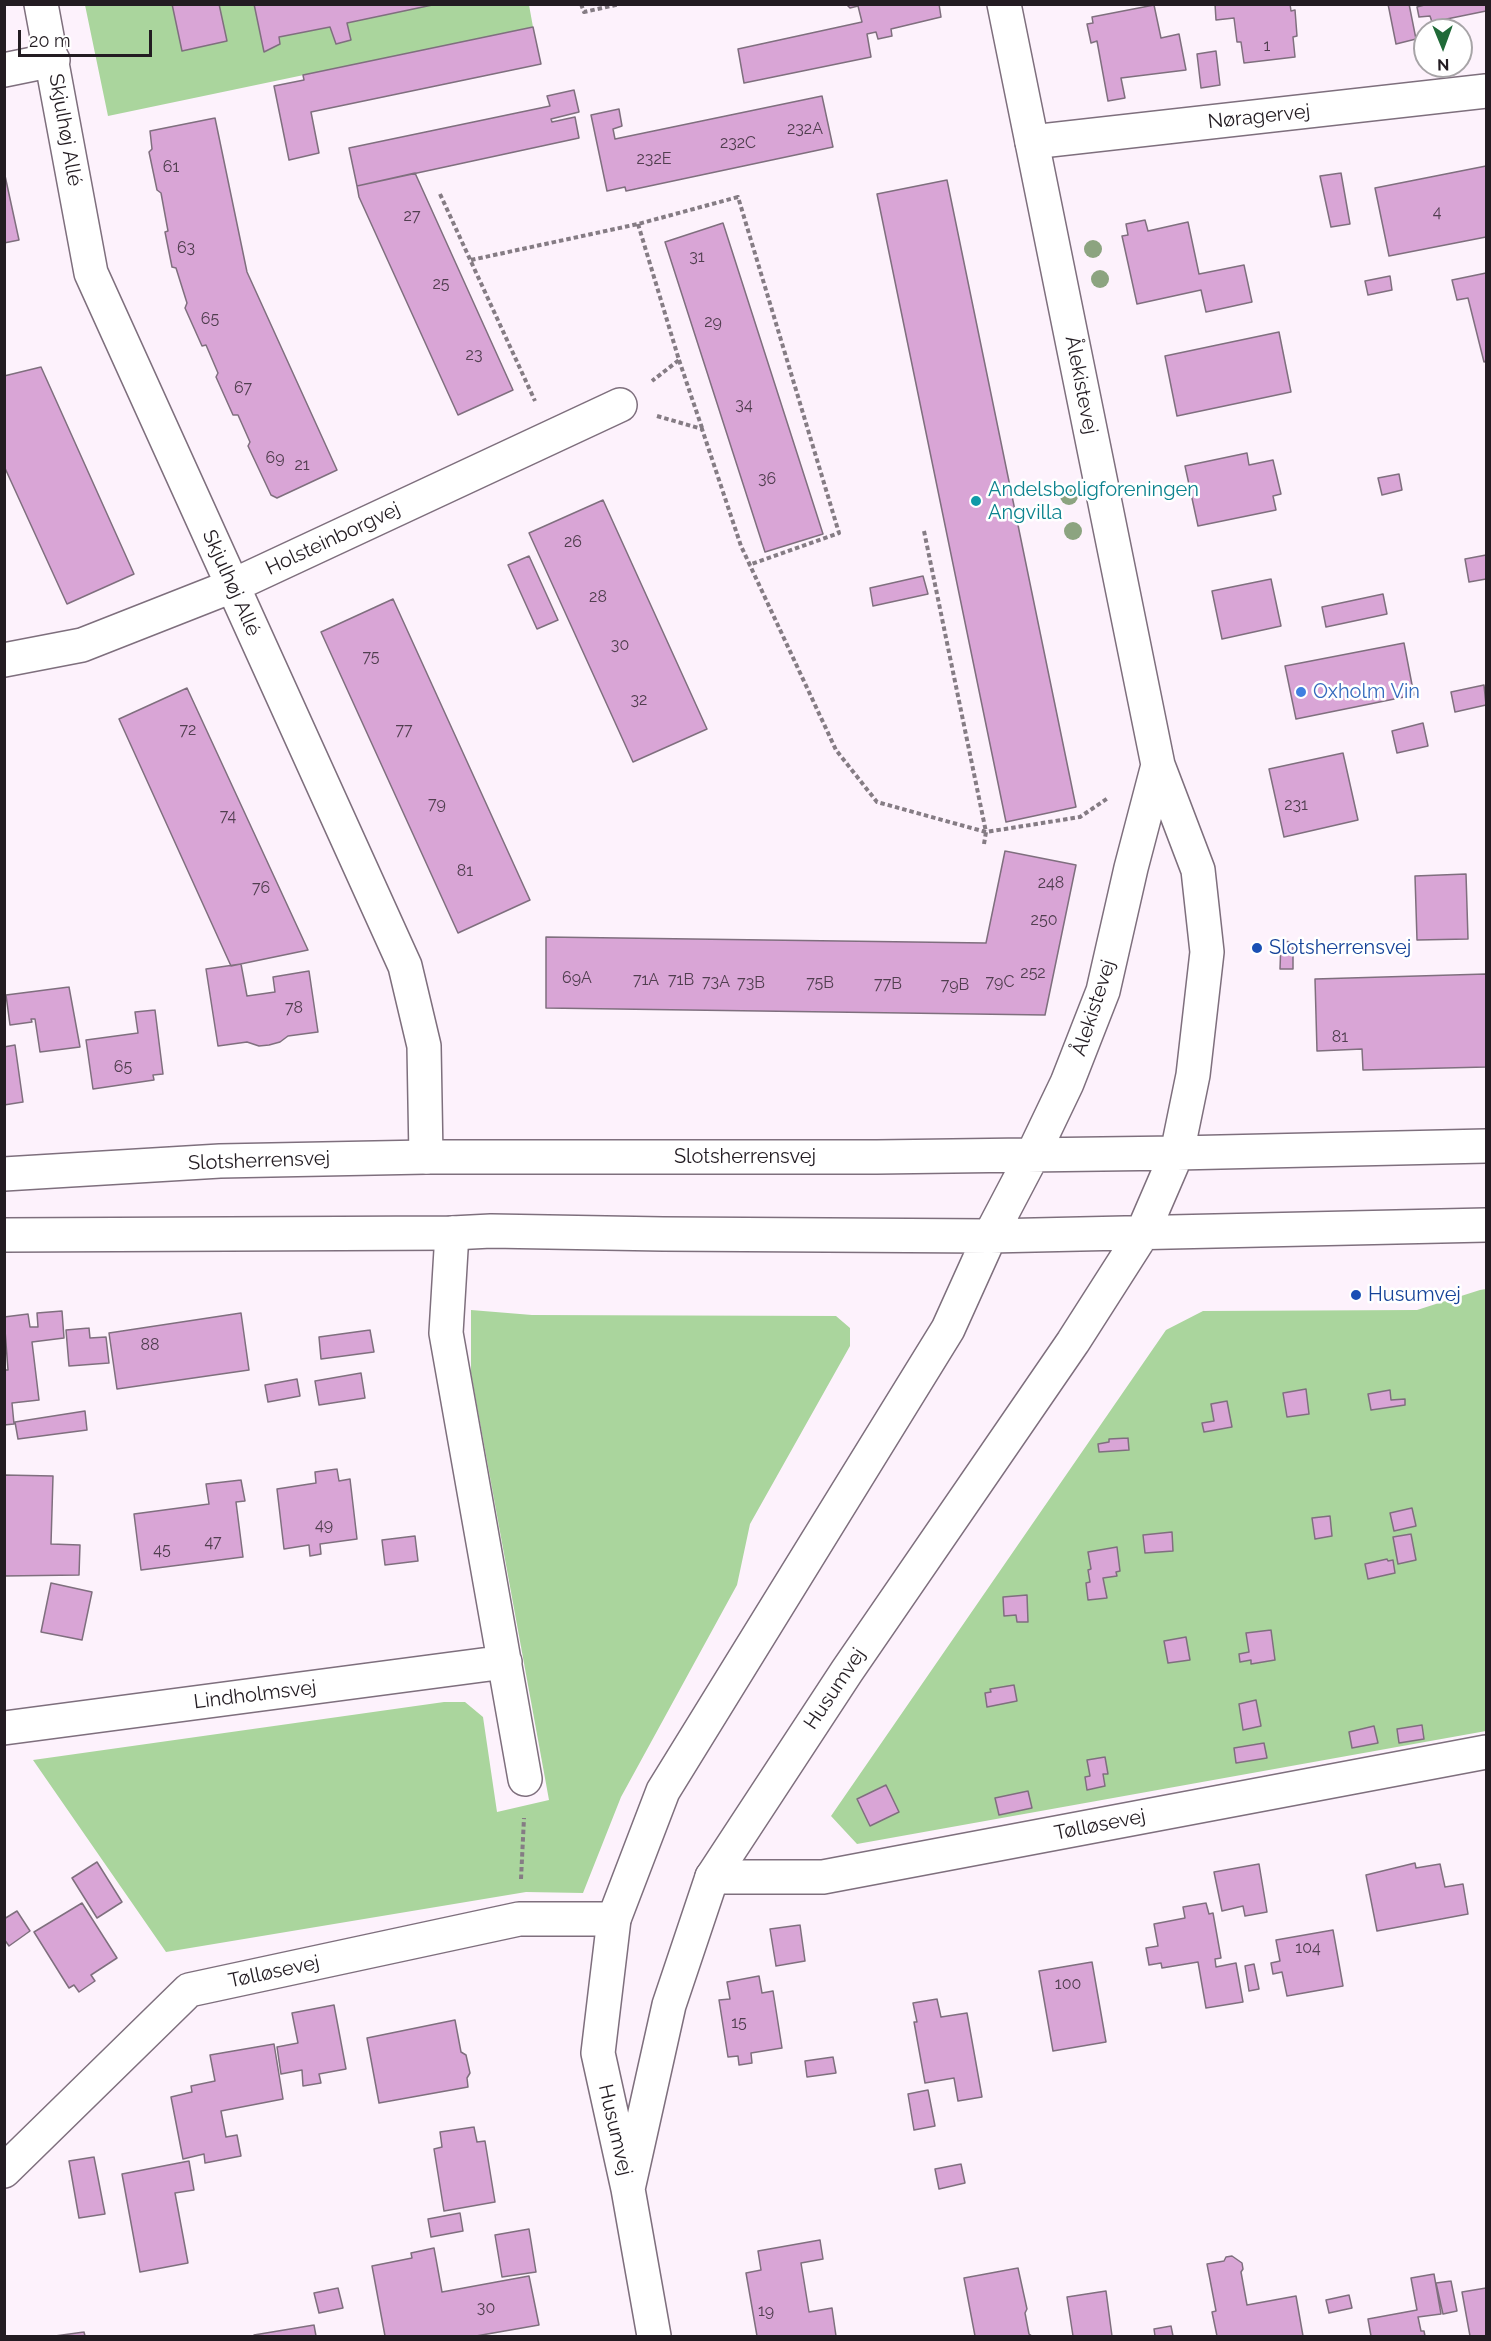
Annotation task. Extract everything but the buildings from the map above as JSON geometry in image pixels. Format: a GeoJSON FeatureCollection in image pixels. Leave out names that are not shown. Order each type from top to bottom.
{"type":"FeatureCollection","features":[{"type":"Feature","properties":{"kind":"street","name":"Skjulhøj Allé"},"geometry":{"type":"LineString","coordinates":[[41,4],[91,273],[405,966],[424,1046],[426,1157]]}},
{"type":"Feature","properties":{"kind":"street","name":"Ålekistevej"},"geometry":{"type":"LineString","coordinates":[[1004,4],[1158,765],[1198,870],[1207,952],[1193,1075],[1177,1153],[1142,1234]]}},
{"type":"Feature","properties":{"kind":"street"},"geometry":{"type":"LineString","coordinates":[[4,70],[53,60]]}},
{"type":"Feature","properties":{"kind":"street","name":"Nøragervej"},"geometry":{"type":"LineString","coordinates":[[1032,142],[1486,91]]}},
{"type":"Feature","properties":{"kind":"street","name":"Holsteinborgvej"},"geometry":{"type":"LineString","coordinates":[[4,660],[82,645],[232,586],[620,405]]}},
{"type":"Feature","properties":{"kind":"street","name":"Ålekistevej"},"geometry":{"type":"LineString","coordinates":[[990,1236],[1075,1066],[1103,991],[1131,868],[1158,765]]}},
{"type":"Feature","properties":{"kind":"street","name":"Slotsherrensvej"},"geometry":{"type":"LineString","coordinates":[[4,1174],[220,1161],[426,1157],[877,1157],[1486,1146]]}},
{"type":"Feature","properties":{"kind":"street"},"geometry":{"type":"LineString","coordinates":[[4,1234],[491,1231],[990,1236],[1486,1225]]}},
{"type":"Feature","properties":{"kind":"street"},"geometry":{"type":"LineString","coordinates":[[452,1233],[446,1333],[525,1779]]}},
{"type":"Feature","properties":{"kind":"street","name":"Husumvej"},"geometry":{"type":"LineString","coordinates":[[628,2189],[669,2005],[712,1877],[847,1671],[1073,1342],[1142,1234]]}},
{"type":"Feature","properties":{"kind":"street","name":"Husumvej"},"geometry":{"type":"LineString","coordinates":[[654,2337],[628,2189],[598,2053],[614,1919],[663,1791],[948,1329],[990,1236]]}},
{"type":"Feature","properties":{"kind":"street","name":"Lindholmsvej"},"geometry":{"type":"LineString","coordinates":[[4,1728],[505,1662]]}},
{"type":"Feature","properties":{"kind":"street","name":"Tølløsevej"},"geometry":{"type":"LineString","coordinates":[[712,1877],[823,1877],[1486,1752]]}},
{"type":"Feature","properties":{"kind":"street","name":"Tølløsevej"},"geometry":{"type":"LineString","coordinates":[[4,2171],[189,1990],[519,1919],[614,1919]]}},
{"type":"Feature","properties":{"kind":"path"},"geometry":{"type":"LineString","coordinates":[[581,4],[584,12],[620,4]]}},
{"type":"Feature","properties":{"kind":"path"},"geometry":{"type":"LineString","coordinates":[[440,195],[538,407]]}},
{"type":"Feature","properties":{"kind":"path"},"geometry":{"type":"LineString","coordinates":[[471,260],[638,224],[738,198],[839,533],[749,565]]}},
{"type":"Feature","properties":{"kind":"path"},"geometry":{"type":"LineString","coordinates":[[638,224],[679,360],[741,546],[836,750],[877,802],[986,832],[1080,817],[1158,765]]}},
{"type":"Feature","properties":{"kind":"path"},"geometry":{"type":"LineString","coordinates":[[620,405],[679,360]]}},
{"type":"Feature","properties":{"kind":"path"},"geometry":{"type":"LineString","coordinates":[[620,405],[702,429]]}},
{"type":"Feature","properties":{"kind":"path"},"geometry":{"type":"LineString","coordinates":[[924,531],[986,832],[984,844]]}},
{"type":"Feature","properties":{"kind":"path"},"geometry":{"type":"LineString","coordinates":[[519,1919],[525,1779]]}},
{"type":"Feature","properties":{"kind":"green space"},"geometry":{"type":"Polygon","coordinates":[[[85,5],[529,5],[533,27],[108,116],[85,5]]]}},
{"type":"Feature","properties":{"kind":"green space"},"geometry":{"type":"Polygon","coordinates":[[[1486,1289],[1486,1731],[857,1844],[831,1816],[1166,1330],[1203,1311],[1417,1310],[1486,1289]]]}},
{"type":"Feature","properties":{"kind":"green space"},"geometry":{"type":"Polygon","coordinates":[[[471,1310],[532,1315],[836,1316],[850,1328],[850,1346],[750,1524],[737,1585],[621,1797],[583,1893],[526,1892],[166,1952],[33,1760],[444,1702],[465,1702],[483,1717],[497,1812],[549,1800],[471,1373],[471,1310]]]}},
{"type":"Feature","properties":{"kind":"place","name":"Andelsboligforeningen Angvilla"},"geometry":{"type":"Point","coordinates":[976,501]}},
{"type":"Feature","properties":{"kind":"place","name":"Oxholm Vin"},"geometry":{"type":"Point","coordinates":[1301,692]}},
{"type":"Feature","properties":{"kind":"place","name":"Slotsherrensvej"},"geometry":{"type":"Point","coordinates":[1257,948]}},
{"type":"Feature","properties":{"kind":"place","name":"Husumvej"},"geometry":{"type":"Point","coordinates":[1356,1295]}}]}
